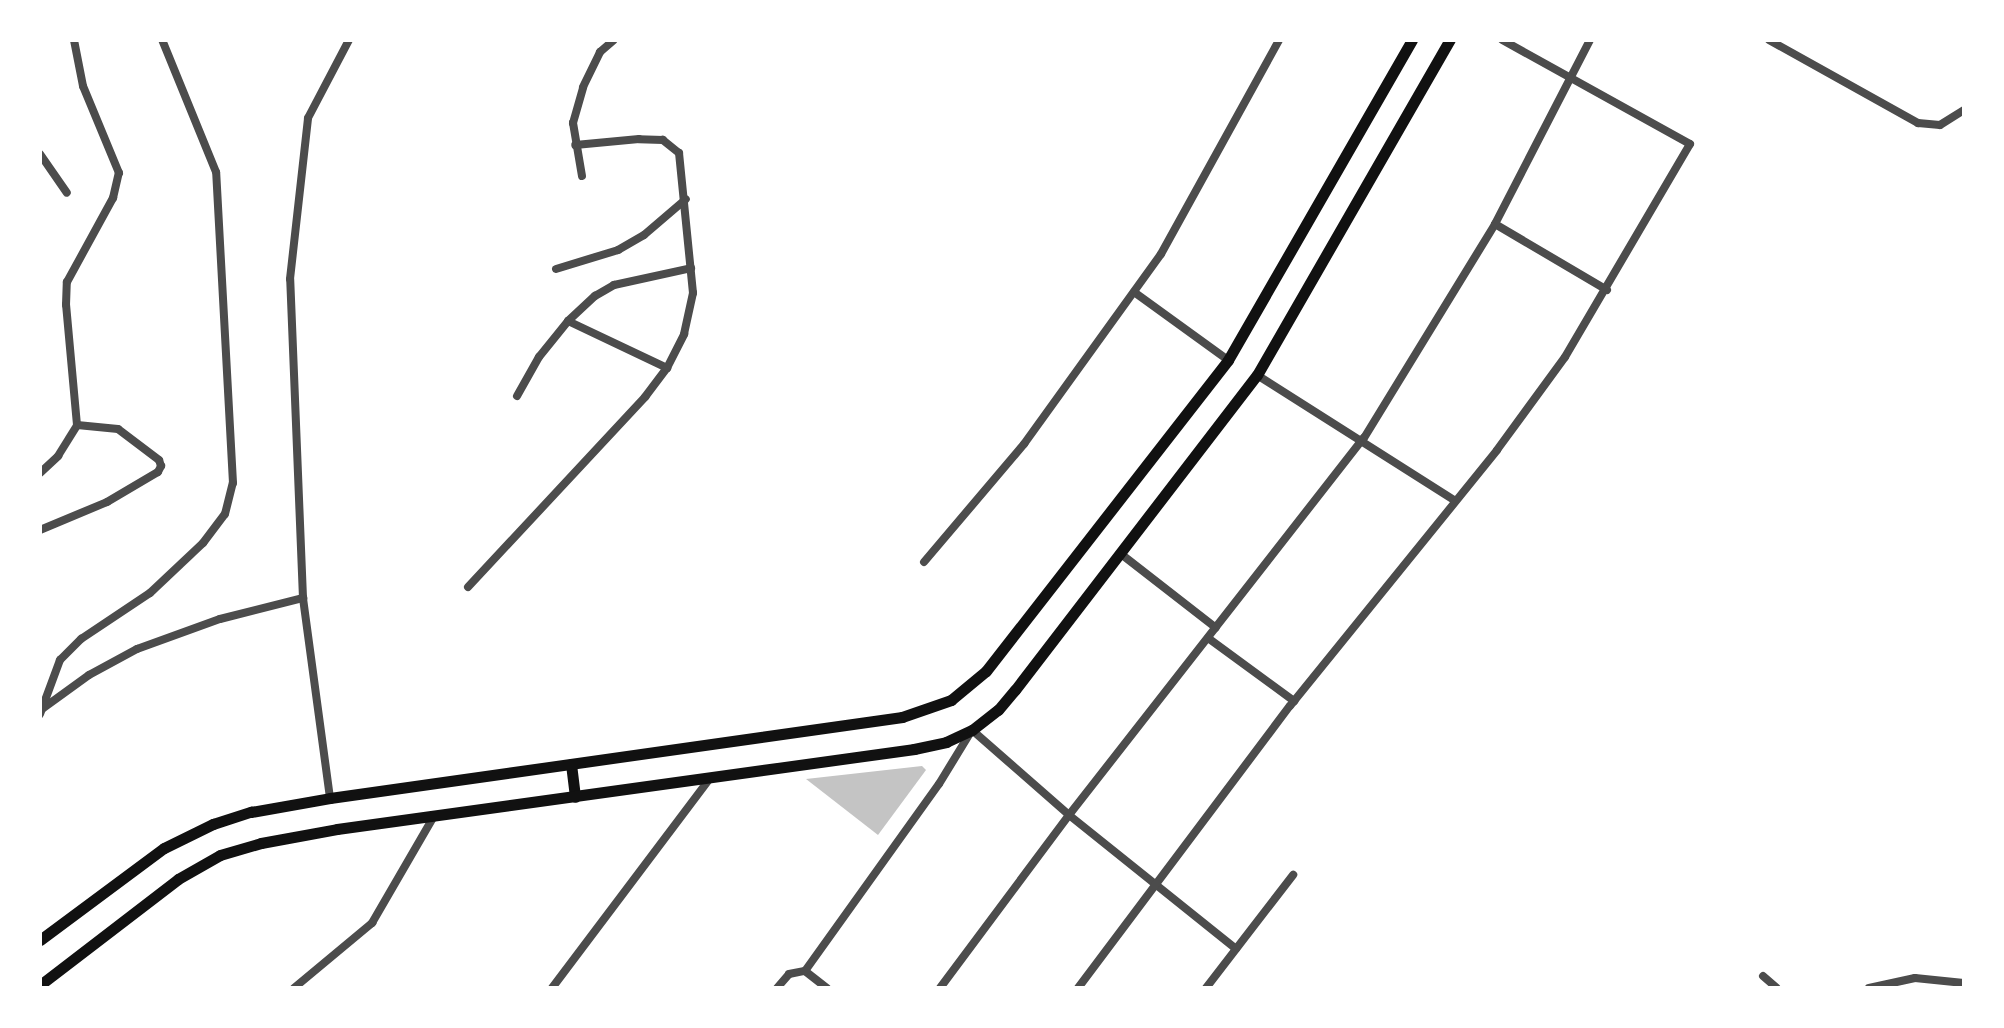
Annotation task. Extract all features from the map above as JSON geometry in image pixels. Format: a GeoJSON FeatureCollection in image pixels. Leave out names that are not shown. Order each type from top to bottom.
{"type":"FeatureCollection","features":[{"type":"Feature","properties":{"kind":"main road"},"geometry":{"type":"LineString","coordinates":[[40,940],[176,842],[213,824],[251,812],[330,798],[902,717],[951,700],[986,671],[1228,360],[1412,40]]}},
{"type":"Feature","properties":{"kind":"main road"},"geometry":{"type":"LineString","coordinates":[[40,985],[178,879],[220,855],[337,829],[914,749],[946,742],[972,730],[998,710],[1015,690],[1257,375],[1450,40]]}},
{"type":"Feature","properties":{"kind":"main road"},"geometry":{"type":"LineString","coordinates":[[571,764],[575,797]]}},
{"type":"Feature","properties":{"kind":"street"},"geometry":{"type":"LineString","coordinates":[[40,473],[58,456],[77,425],[66,305],[67,282],[113,198],[119,173],[83,86],[74,40]]}},
{"type":"Feature","properties":{"kind":"street"},"geometry":{"type":"LineString","coordinates":[[41,711],[60,660],[81,639],[150,593],[203,543],[225,514],[233,483],[216,172],[162,40]]}},
{"type":"Feature","properties":{"kind":"street"},"geometry":{"type":"LineString","coordinates":[[330,798],[303,598],[290,279],[308,118],[349,40]]}},
{"type":"Feature","properties":{"kind":"street"},"geometry":{"type":"LineString","coordinates":[[582,176],[573,123],[583,87],[600,52],[614,40]]}},
{"type":"Feature","properties":{"kind":"street"},"geometry":{"type":"LineString","coordinates":[[924,562],[1024,444],[1161,254],[1279,40]]}},
{"type":"Feature","properties":{"kind":"street"},"geometry":{"type":"LineString","coordinates":[[1078,988],[1294,701],[1497,450],[1565,357],[1690,144],[1502,40]]}},
{"type":"Feature","properties":{"kind":"street"},"geometry":{"type":"LineString","coordinates":[[940,988],[1069,815],[1361,442],[1495,224],[1590,40]]}},
{"type":"Feature","properties":{"kind":"street"},"geometry":{"type":"LineString","coordinates":[[1769,40],[1918,123],[1940,125],[1964,110]]}},
{"type":"Feature","properties":{"kind":"street"},"geometry":{"type":"LineString","coordinates":[[468,587],[667,368],[684,334],[693,293],[683,167],[672,144],[639,139],[575,145]]}},
{"type":"Feature","properties":{"kind":"street"},"geometry":{"type":"LineString","coordinates":[[40,154],[67,193]]}},
{"type":"Feature","properties":{"kind":"street"},"geometry":{"type":"LineString","coordinates":[[556,269],[618,250],[644,235],[686,199]]}},
{"type":"Feature","properties":{"kind":"street"},"geometry":{"type":"LineString","coordinates":[[1495,224],[1607,290]]}},
{"type":"Feature","properties":{"kind":"street"},"geometry":{"type":"LineString","coordinates":[[517,396],[539,357],[568,321],[595,296],[614,285],[691,268]]}},
{"type":"Feature","properties":{"kind":"street"},"geometry":{"type":"LineString","coordinates":[[1134,292],[1228,360]]}},
{"type":"Feature","properties":{"kind":"street"},"geometry":{"type":"LineString","coordinates":[[568,321],[667,368]]}},
{"type":"Feature","properties":{"kind":"street"},"geometry":{"type":"LineString","coordinates":[[1257,375],[1454,500]]}},
{"type":"Feature","properties":{"kind":"street"},"geometry":{"type":"LineString","coordinates":[[40,530],[107,502],[158,472],[161,466],[159,460],[118,429],[77,425]]}},
{"type":"Feature","properties":{"kind":"street"},"geometry":{"type":"LineString","coordinates":[[1121,554],[1216,628]]}},
{"type":"Feature","properties":{"kind":"street"},"geometry":{"type":"LineString","coordinates":[[41,711],[89,675],[137,649],[220,619],[303,598]]}},
{"type":"Feature","properties":{"kind":"street"},"geometry":{"type":"LineString","coordinates":[[1208,638],[1294,701]]}},
{"type":"Feature","properties":{"kind":"street"},"geometry":{"type":"LineString","coordinates":[[777,988],[789,974],[805,971],[939,784],[972,730],[1153,885],[1236,949]]}},
{"type":"Feature","properties":{"kind":"street"},"geometry":{"type":"LineString","coordinates":[[552,988],[710,778]]}},
{"type":"Feature","properties":{"kind":"street"},"geometry":{"type":"LineString","coordinates":[[294,988],[372,923],[434,816]]}},
{"type":"Feature","properties":{"kind":"street"},"geometry":{"type":"LineString","coordinates":[[1206,988],[1293,875]]}},
{"type":"Feature","properties":{"kind":"street"},"geometry":{"type":"LineString","coordinates":[[805,971],[827,988]]}},
{"type":"Feature","properties":{"kind":"street"},"geometry":{"type":"LineString","coordinates":[[1763,976],[1777,988]]}},
{"type":"Feature","properties":{"kind":"street"},"geometry":{"type":"LineString","coordinates":[[1869,988],[1915,978],[1964,983]]}},
{"type":"Feature","properties":{"kind":"building"},"geometry":{"type":"Polygon","coordinates":[[[922,766],[926,770],[878,835],[806,779],[922,766]]]}}]}
